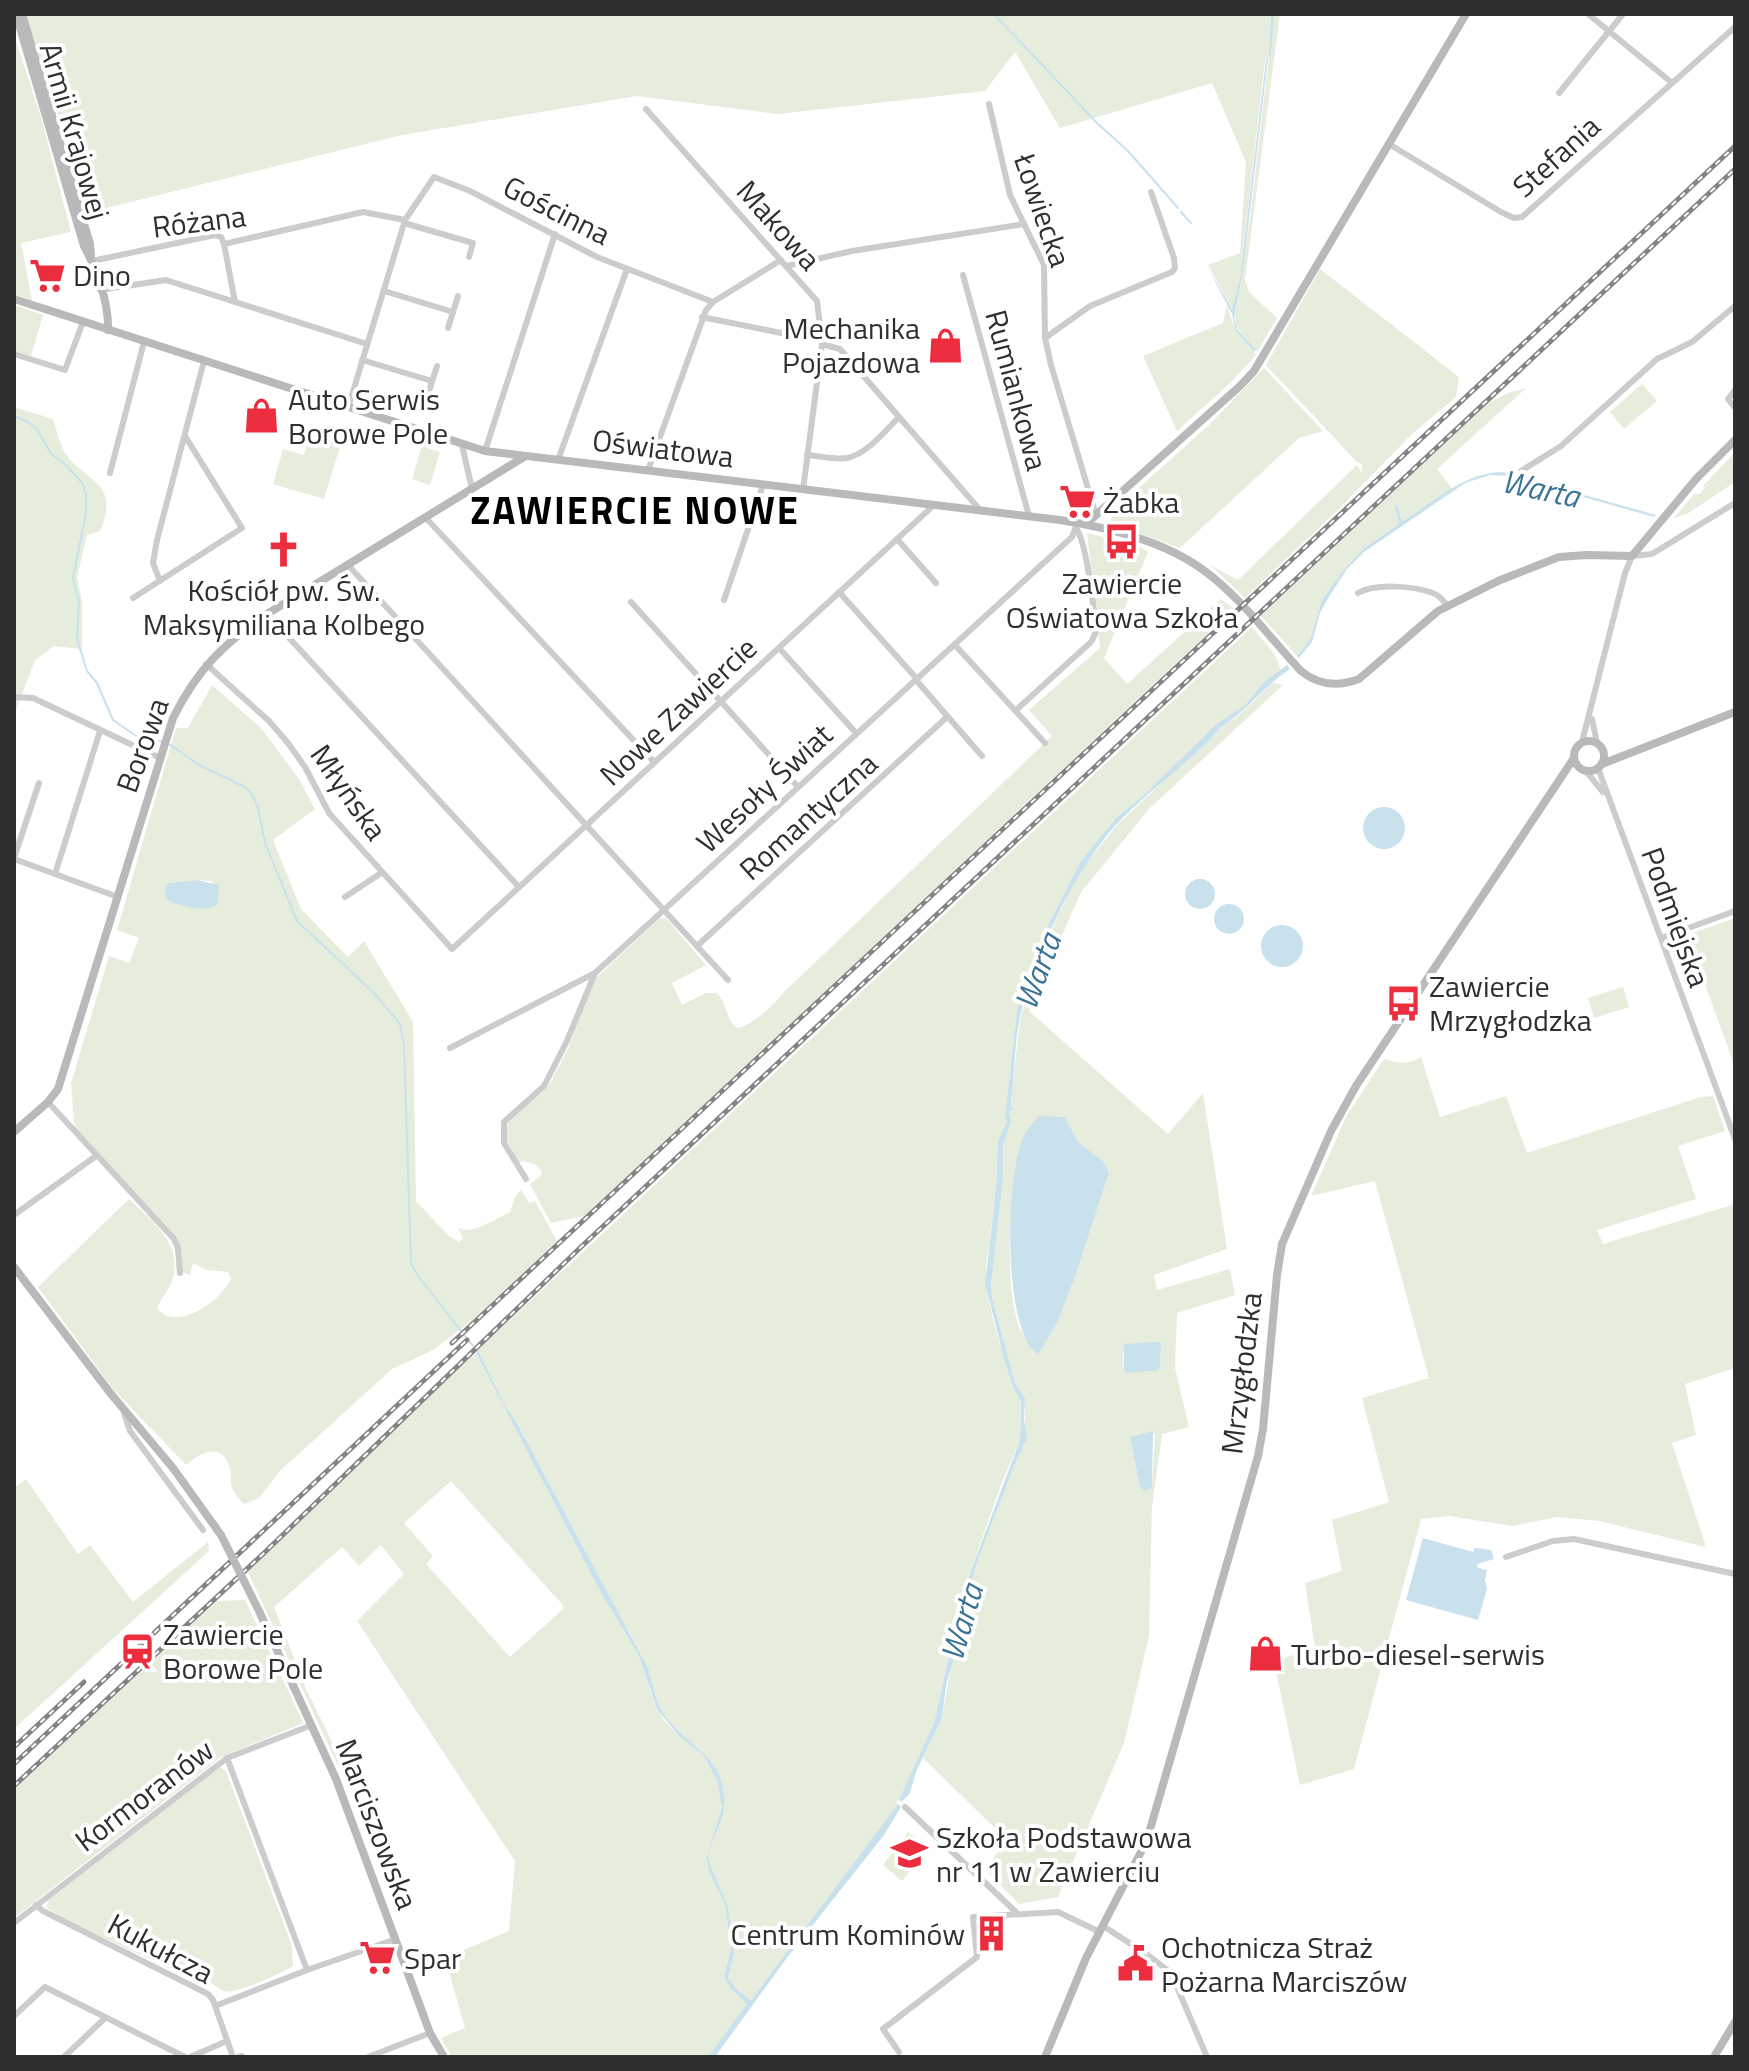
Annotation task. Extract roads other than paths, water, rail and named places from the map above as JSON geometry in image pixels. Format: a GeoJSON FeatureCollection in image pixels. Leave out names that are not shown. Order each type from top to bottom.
{"type":"FeatureCollection","features":[{"type":"Feature","properties":{"kind":"street","name":"Armii Krajowej"},"geometry":{"type":"LineString","coordinates":[[19,14],[84,246],[92,261],[107,313],[108,330]]}},
{"type":"Feature","properties":{"kind":"street"},"geometry":{"type":"LineString","coordinates":[[1016,710],[1091,642],[1095,634],[1080,525],[1096,515],[1240,386],[1261,360],[1466,14]]}},
{"type":"Feature","properties":{"kind":"street"},"geometry":{"type":"LineString","coordinates":[[1588,14],[1671,82]]}},
{"type":"Feature","properties":{"kind":"street"},"geometry":{"type":"LineString","coordinates":[[1559,93],[1623,14]]}},
{"type":"Feature","properties":{"kind":"street","name":"Stefania"},"geometry":{"type":"LineString","coordinates":[[1389,144],[1501,212],[1518,218],[1528,214],[1735,27]]}},
{"type":"Feature","properties":{"kind":"street","name":"Łowiecka"},"geometry":{"type":"LineString","coordinates":[[989,104],[1007,187],[1045,270],[1045,338],[1096,515]]}},
{"type":"Feature","properties":{"kind":"street","name":"Makowa"},"geometry":{"type":"LineString","coordinates":[[646,109],[815,297],[822,344],[803,490]]}},
{"type":"Feature","properties":{"kind":"street","name":"Gościnna"},"geometry":{"type":"LineString","coordinates":[[405,222],[431,180],[436,177],[462,187],[587,252],[713,302]]}},
{"type":"Feature","properties":{"kind":"street"},"geometry":{"type":"LineString","coordinates":[[1045,338],[1090,306],[1172,272],[1175,268],[1151,192]]}},
{"type":"Feature","properties":{"kind":"street","name":"Różana"},"geometry":{"type":"LineString","coordinates":[[92,261],[215,235],[221,237],[224,244],[363,212],[473,243],[469,257]]}},
{"type":"Feature","properties":{"kind":"street"},"geometry":{"type":"LineString","coordinates":[[348,408],[405,222]]}},
{"type":"Feature","properties":{"kind":"street"},"geometry":{"type":"LineString","coordinates":[[648,470],[702,317],[713,302],[784,263],[1024,224]]}},
{"type":"Feature","properties":{"kind":"street"},"geometry":{"type":"LineString","coordinates":[[485,451],[555,234]]}},
{"type":"Feature","properties":{"kind":"street"},"geometry":{"type":"LineString","coordinates":[[224,244],[235,302]]}},
{"type":"Feature","properties":{"kind":"street"},"geometry":{"type":"LineString","coordinates":[[558,460],[627,269]]}},
{"type":"Feature","properties":{"kind":"street","name":"Rumiankowa"},"geometry":{"type":"LineString","coordinates":[[963,275],[1029,516]]}},
{"type":"Feature","properties":{"kind":"street"},"geometry":{"type":"LineString","coordinates":[[100,290],[166,280],[367,344]]}},
{"type":"Feature","properties":{"kind":"street"},"geometry":{"type":"LineString","coordinates":[[384,291],[453,312]]}},
{"type":"Feature","properties":{"kind":"street"},"geometry":{"type":"LineString","coordinates":[[448,328],[458,296]]}},
{"type":"Feature","properties":{"kind":"street","name":"Oświatowa"},"geometry":{"type":"LineString","coordinates":[[14,299],[485,451],[1029,516],[1129,535],[1186,559],[1223,586],[1301,671],[1328,684],[1357,680],[1447,605]]}},
{"type":"Feature","properties":{"kind":"street"},"geometry":{"type":"LineString","coordinates":[[1521,471],[1561,446],[1657,359],[1692,342],[1735,306]]}},
{"type":"Feature","properties":{"kind":"street"},"geometry":{"type":"LineString","coordinates":[[702,317],[786,334]]}},
{"type":"Feature","properties":{"kind":"street"},"geometry":{"type":"LineString","coordinates":[[14,354],[65,370],[83,322]]}},
{"type":"Feature","properties":{"kind":"street"},"geometry":{"type":"LineString","coordinates":[[110,473],[144,342]]}},
{"type":"Feature","properties":{"kind":"street"},"geometry":{"type":"LineString","coordinates":[[822,344],[838,347],[980,510]]}},
{"type":"Feature","properties":{"kind":"street"},"geometry":{"type":"LineString","coordinates":[[362,360],[432,381]]}},
{"type":"Feature","properties":{"kind":"street"},"geometry":{"type":"LineString","coordinates":[[160,581],[153,563],[157,540],[204,361]]}},
{"type":"Feature","properties":{"kind":"street"},"geometry":{"type":"LineString","coordinates":[[428,394],[437,366]]}},
{"type":"Feature","properties":{"kind":"street"},"geometry":{"type":"LineString","coordinates":[[1735,390],[1728,399],[1735,408]]}},
{"type":"Feature","properties":{"kind":"street"},"geometry":{"type":"LineString","coordinates":[[807,455],[841,458],[857,455],[899,417]]}},
{"type":"Feature","properties":{"kind":"street"},"geometry":{"type":"LineString","coordinates":[[133,598],[242,528],[185,436]]}},
{"type":"Feature","properties":{"kind":"street"},"geometry":{"type":"LineString","coordinates":[[1358,593],[1380,586],[1420,590],[1436,593],[1447,605],[1559,557],[1648,555],[1670,510],[1735,440]]}},
{"type":"Feature","properties":{"kind":"street"},"geometry":{"type":"LineString","coordinates":[[462,445],[472,489]]}},
{"type":"Feature","properties":{"kind":"street","name":"Borowa"},"geometry":{"type":"LineString","coordinates":[[14,1132],[48,1102],[63,1074],[173,718],[188,688],[206,664],[244,629],[524,456]]}},
{"type":"Feature","properties":{"kind":"street"},"geometry":{"type":"LineString","coordinates":[[724,600],[763,485]]}},
{"type":"Feature","properties":{"kind":"street"},"geometry":{"type":"LineString","coordinates":[[1735,503],[1658,536],[1632,556],[1623,579],[1591,715],[1574,758],[1583,770],[1600,766],[1735,712]]}},
{"type":"Feature","properties":{"kind":"street","name":"Nowe Zawiercie"},"geometry":{"type":"LineString","coordinates":[[452,949],[934,505]]}},
{"type":"Feature","properties":{"kind":"street"},"geometry":{"type":"LineString","coordinates":[[425,517],[654,762]]}},
{"type":"Feature","properties":{"kind":"street","name":"Wesoły Świat"},"geometry":{"type":"LineString","coordinates":[[450,1048],[595,973],[1072,537],[1080,525]]}},
{"type":"Feature","properties":{"kind":"street"},"geometry":{"type":"LineString","coordinates":[[897,539],[936,583]]}},
{"type":"Feature","properties":{"kind":"street"},"geometry":{"type":"LineString","coordinates":[[348,565],[728,980]]}},
{"type":"Feature","properties":{"kind":"street"},"geometry":{"type":"LineString","coordinates":[[839,592],[982,756]]}},
{"type":"Feature","properties":{"kind":"street"},"geometry":{"type":"LineString","coordinates":[[631,602],[798,787]]}},
{"type":"Feature","properties":{"kind":"street"},"geometry":{"type":"LineString","coordinates":[[267,614],[519,887]]}},
{"type":"Feature","properties":{"kind":"street"},"geometry":{"type":"LineString","coordinates":[[955,645],[1045,743]]}},
{"type":"Feature","properties":{"kind":"street"},"geometry":{"type":"LineString","coordinates":[[779,648],[856,733]]}},
{"type":"Feature","properties":{"kind":"street","name":"Młyńska"},"geometry":{"type":"LineString","coordinates":[[206,664],[269,721],[288,743],[305,767],[329,813],[452,949]]}},
{"type":"Feature","properties":{"kind":"street"},"geometry":{"type":"LineString","coordinates":[[14,697],[33,698],[100,731],[162,754]]}},
{"type":"Feature","properties":{"kind":"street"},"geometry":{"type":"LineString","coordinates":[[1591,715],[1597,743],[1603,752],[1600,766]]}},
{"type":"Feature","properties":{"kind":"street","name":"Romantyczna"},"geometry":{"type":"LineString","coordinates":[[697,946],[947,717]]}},
{"type":"Feature","properties":{"kind":"street"},"geometry":{"type":"LineString","coordinates":[[55,874],[100,731]]}},
{"type":"Feature","properties":{"kind":"street"},"geometry":{"type":"LineString","coordinates":[[1582,742],[1597,743]]}},
{"type":"Feature","properties":{"kind":"street"},"geometry":{"type":"LineString","coordinates":[[1603,752],[1628,753]]}},
{"type":"Feature","properties":{"kind":"street","name":"Mrzygłodzka"},"geometry":{"type":"LineString","coordinates":[[1045,2057],[1101,1929],[1144,1846],[1254,1469],[1263,1429],[1279,1260],[1296,1208],[1337,1118],[1356,1086],[1574,758]]}},
{"type":"Feature","properties":{"kind":"street","name":"Podmiejska"},"geometry":{"type":"LineString","coordinates":[[1600,766],[1608,800],[1735,1139]]}},
{"type":"Feature","properties":{"kind":"street","name":"Mrzygłodzka"},"geometry":{"type":"LineString","coordinates":[[1557,784],[1583,770]]}},
{"type":"Feature","properties":{"kind":"street","name":"Podmiejska"},"geometry":{"type":"LineString","coordinates":[[1583,770],[1608,800]]}},
{"type":"Feature","properties":{"kind":"street"},"geometry":{"type":"LineString","coordinates":[[39,783],[14,859],[118,897]]}},
{"type":"Feature","properties":{"kind":"street"},"geometry":{"type":"LineString","coordinates":[[345,897],[381,873]]}},
{"type":"Feature","properties":{"kind":"street"},"geometry":{"type":"LineString","coordinates":[[1661,938],[1735,911]]}},
{"type":"Feature","properties":{"kind":"street"},"geometry":{"type":"LineString","coordinates":[[526,1179],[504,1143],[504,1122],[544,1086],[573,1029],[595,973]]}},
{"type":"Feature","properties":{"kind":"street"},"geometry":{"type":"LineString","coordinates":[[48,1102],[174,1239],[180,1273]]}},
{"type":"Feature","properties":{"kind":"street"},"geometry":{"type":"LineString","coordinates":[[14,1215],[96,1156]]}},
{"type":"Feature","properties":{"kind":"street","name":"Marciszowska"},"geometry":{"type":"LineString","coordinates":[[14,1267],[173,1468],[221,1535],[336,1779],[430,2033],[444,2057]]}},
{"type":"Feature","properties":{"kind":"street"},"geometry":{"type":"LineString","coordinates":[[124,1409],[130,1431],[203,1530]]}},
{"type":"Feature","properties":{"kind":"street"},"geometry":{"type":"LineString","coordinates":[[1506,1557],[1553,1541],[1574,1539],[1735,1574]]}},
{"type":"Feature","properties":{"kind":"street","name":"Kormoranów"},"geometry":{"type":"LineString","coordinates":[[14,1923],[227,1758],[312,1725]]}},
{"type":"Feature","properties":{"kind":"street"},"geometry":{"type":"LineString","coordinates":[[227,1758],[307,1970]]}},
{"type":"Feature","properties":{"kind":"street"},"geometry":{"type":"LineString","coordinates":[[905,1807],[1020,1915]]}},
{"type":"Feature","properties":{"kind":"street","name":"Kukułcza"},"geometry":{"type":"LineString","coordinates":[[36,1905],[208,1994],[227,2041],[238,2057]]}},
{"type":"Feature","properties":{"kind":"street"},"geometry":{"type":"LineString","coordinates":[[899,2052],[883,2029],[977,1957],[973,1917],[1058,1912],[1101,1929],[1163,1965],[1171,1973],[1207,2057]]}},
{"type":"Feature","properties":{"kind":"street"},"geometry":{"type":"LineString","coordinates":[[215,2006],[396,1939]]}},
{"type":"Feature","properties":{"kind":"street"},"geometry":{"type":"LineString","coordinates":[[14,2016],[45,1987],[188,2057],[227,2041]]}},
{"type":"Feature","properties":{"kind":"street"},"geometry":{"type":"LineString","coordinates":[[64,2057],[105,2018]]}},
{"type":"Feature","properties":{"kind":"street"},"geometry":{"type":"LineString","coordinates":[[1714,2057],[1735,2022]]}},
{"type":"Feature","properties":{"kind":"street"},"geometry":{"type":"LineString","coordinates":[[368,2057],[430,2033]]}},
{"type":"Feature","properties":{"kind":"water"},"geometry":{"type":"Polygon","coordinates":[[[1271,14],[1274,14],[1271,54],[1268,58],[1243,270],[1234,319],[1237,329],[1256,350],[1254,352],[1235,330],[1232,314],[1207,266],[1232,309],[1240,279],[1266,60],[1269,54],[1271,14]]]}},
{"type":"Feature","properties":{"kind":"water"},"geometry":{"type":"Polygon","coordinates":[[[1502,472],[1656,515],[1654,517],[1509,476],[1490,475],[1465,483],[1364,552],[1347,569],[1320,613],[1312,642],[1299,658],[1297,656],[1310,640],[1322,600],[1342,572],[1363,549],[1399,524],[1397,504],[1402,522],[1474,477],[1502,472]]]}},
{"type":"Feature","properties":{"kind":"water","name":"Warta"},"geometry":{"type":"Polygon","coordinates":[[[1287,665],[1290,669],[1221,727],[1114,827],[1070,892],[1045,943],[1026,993],[1018,1028],[1011,1101],[1015,1109],[1009,1111],[1011,1123],[1003,1145],[1003,1180],[991,1285],[1015,1383],[1025,1398],[1027,1440],[978,1559],[962,1614],[942,1718],[916,1772],[910,1793],[902,1802],[899,1800],[934,1723],[963,1592],[1020,1440],[1021,1402],[1005,1362],[985,1284],[998,1140],[1007,1122],[1005,1117],[1017,1011],[1048,925],[1081,861],[1116,818],[1215,725],[1245,705],[1263,683],[1287,665]]]}},
{"type":"Feature","properties":{"kind":"water"},"geometry":{"type":"Polygon","coordinates":[[[1384,807],[1399,813],[1405,828],[1399,843],[1384,849],[1369,843],[1363,828],[1369,813],[1384,807]]]}},
{"type":"Feature","properties":{"kind":"water"},"geometry":{"type":"Polygon","coordinates":[[[1200,879],[1211,883],[1215,894],[1211,905],[1200,909],[1189,905],[1185,894],[1189,883],[1200,879]]]}},
{"type":"Feature","properties":{"kind":"water"},"geometry":{"type":"Polygon","coordinates":[[[197,880],[219,885],[217,905],[199,909],[167,900],[165,889],[169,883],[197,880]]]}},
{"type":"Feature","properties":{"kind":"water"},"geometry":{"type":"Polygon","coordinates":[[[1229,904],[1240,908],[1244,919],[1240,930],[1229,934],[1218,930],[1214,919],[1218,908],[1229,904]]]}},
{"type":"Feature","properties":{"kind":"water"},"geometry":{"type":"Polygon","coordinates":[[[1282,925],[1297,931],[1303,946],[1297,961],[1282,967],[1267,961],[1261,946],[1267,931],[1282,925]]]}},
{"type":"Feature","properties":{"kind":"water"},"geometry":{"type":"Polygon","coordinates":[[[1039,1116],[1065,1117],[1078,1142],[1104,1162],[1109,1173],[1075,1277],[1057,1323],[1038,1355],[1026,1340],[1018,1316],[1010,1250],[1013,1183],[1018,1155],[1025,1133],[1039,1116]]]}},
{"type":"Feature","properties":{"kind":"water"},"geometry":{"type":"Polygon","coordinates":[[[1161,1343],[1158,1370],[1126,1373],[1124,1344],[1161,1343]]]}},
{"type":"Feature","properties":{"kind":"water"},"geometry":{"type":"Polygon","coordinates":[[[478,1350],[505,1406],[649,1670],[661,1710],[707,1757],[720,1777],[724,1790],[723,1813],[708,1859],[728,1907],[734,1953],[728,1978],[737,1990],[751,2000],[898,1804],[901,1807],[884,1835],[786,1959],[715,2057],[708,2057],[747,2004],[731,1989],[724,1976],[731,1949],[725,1904],[706,1859],[722,1807],[717,1781],[704,1756],[678,1735],[657,1709],[639,1656],[600,1591],[476,1353],[478,1350]]]}},
{"type":"Feature","properties":{"kind":"water"},"geometry":{"type":"Polygon","coordinates":[[[1153,1431],[1152,1488],[1145,1491],[1140,1487],[1130,1437],[1153,1431]]]}},
{"type":"Feature","properties":{"kind":"water"},"geometry":{"type":"Polygon","coordinates":[[[1423,1538],[1473,1552],[1475,1548],[1491,1550],[1494,1559],[1477,1564],[1478,1568],[1487,1570],[1487,1589],[1478,1620],[1406,1600],[1423,1538]]]}},
{"type":"Feature","properties":{"kind":"waterway"},"geometry":{"type":"LineString","coordinates":[[994,14],[1097,123],[1128,151],[1178,208]]}},
{"type":"Feature","properties":{"kind":"waterway"},"geometry":{"type":"LineString","coordinates":[[1181,212],[1191,223]]}},
{"type":"Feature","properties":{"kind":"waterway"},"geometry":{"type":"LineString","coordinates":[[14,416],[37,429],[51,454],[83,484],[86,494],[86,513],[73,578],[79,601],[77,639],[87,671],[97,683],[113,720],[136,736],[163,742]]}},
{"type":"Feature","properties":{"kind":"waterway"},"geometry":{"type":"LineString","coordinates":[[169,744],[199,765],[245,787],[253,796],[265,843],[297,921],[373,992],[400,1024],[404,1045],[411,1263],[477,1351]]}},
{"type":"Feature","properties":{"kind":"railway"},"geometry":{"type":"LineString","coordinates":[[452,1343],[1735,146]]}},
{"type":"Feature","properties":{"kind":"railway"},"geometry":{"type":"LineString","coordinates":[[14,1786],[263,1554],[582,1246],[1735,169]]}},
{"type":"Feature","properties":{"kind":"railway"},"geometry":{"type":"LineString","coordinates":[[14,1764],[467,1340]]}},
{"type":"Feature","properties":{"kind":"railway"},"geometry":{"type":"LineString","coordinates":[[14,1747],[84,1682]]}},
{"type":"Feature","properties":{"kind":"place","name":"Dino"},"geometry":{"type":"Point","coordinates":[47,275]}},
{"type":"Feature","properties":{"kind":"place","name":"Mechanika Pojazdowa"},"geometry":{"type":"Point","coordinates":[946,345]}},
{"type":"Feature","properties":{"kind":"place","name":"Auto Serwis Borowe Pole"},"geometry":{"type":"Point","coordinates":[262,416]}},
{"type":"Feature","properties":{"kind":"place","name":"Żabka"},"geometry":{"type":"Point","coordinates":[1077,502]}},
{"type":"Feature","properties":{"kind":"place","name":"Zawiercie Oświatowa Szkoła"},"geometry":{"type":"Point","coordinates":[1122,542]}},
{"type":"Feature","properties":{"kind":"place","name":"Kościół pw. Św. Maksymiliana Kolbego"},"geometry":{"type":"Point","coordinates":[284,549]}},
{"type":"Feature","properties":{"kind":"place","name":"Zawiercie Mrzygłodzka"},"geometry":{"type":"Point","coordinates":[1403,1003]}},
{"type":"Feature","properties":{"kind":"place","name":"Zawiercie Borowe Pole"},"geometry":{"type":"Point","coordinates":[137,1651]}},
{"type":"Feature","properties":{"kind":"place","name":"Turbo-diesel-serwis"},"geometry":{"type":"Point","coordinates":[1265,1654]}},
{"type":"Feature","properties":{"kind":"place","name":"Szkoła Podstawowa nr 11 w Zawierciu"},"geometry":{"type":"Point","coordinates":[910,1854]}},
{"type":"Feature","properties":{"kind":"place","name":"Centrum Kominów"},"geometry":{"type":"Point","coordinates":[991,1934]}},
{"type":"Feature","properties":{"kind":"place","name":"Spar"},"geometry":{"type":"Point","coordinates":[378,1958]}},
{"type":"Feature","properties":{"kind":"place","name":"Ochotnicza Straż Pożarna Marciszów"},"geometry":{"type":"Point","coordinates":[1135,1964]}},
{"type":"Feature","properties":{"kind":"district","name":"ZAWIERCIE NOWE"},"geometry":{"type":"Point","coordinates":[635,510]}}]}
